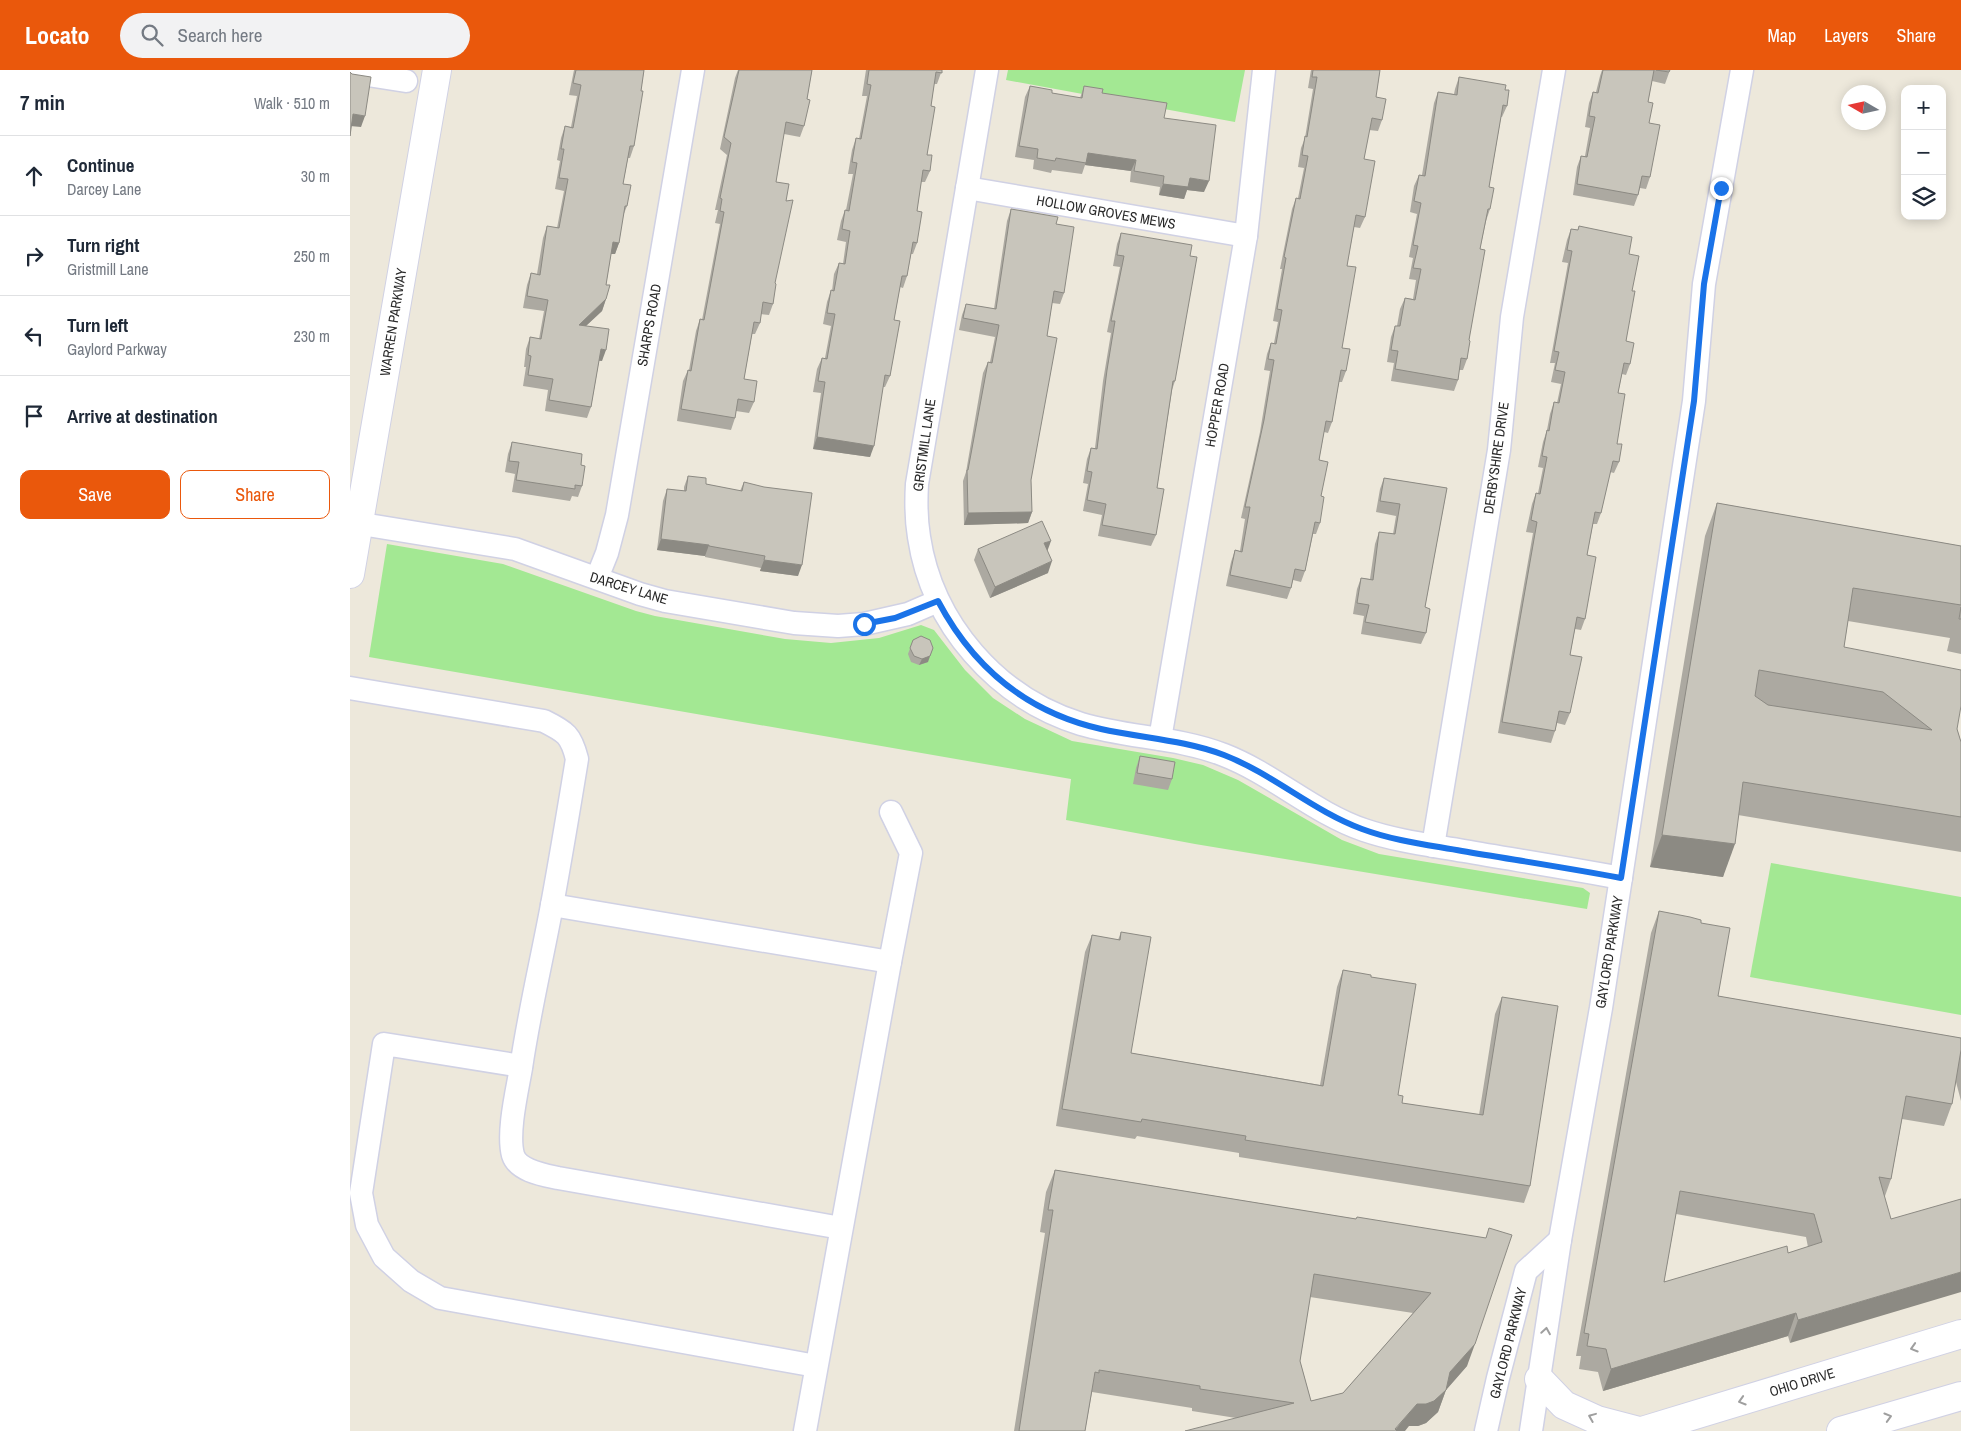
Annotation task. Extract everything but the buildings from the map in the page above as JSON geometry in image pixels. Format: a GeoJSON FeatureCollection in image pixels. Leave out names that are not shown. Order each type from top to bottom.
{"type":"FeatureCollection","features":[{"type":"Feature","properties":{"kind":"main road","name":"WARREN PARKWAY"},"geometry":{"type":"LineString","coordinates":[[350,574],[355,523],[437,70]]}},
{"type":"Feature","properties":{"kind":"main road","name":"OHIO DRIVE"},"geometry":{"type":"LineString","coordinates":[[1641,1431],[1961,1334]]}},
{"type":"Feature","properties":{"kind":"main road"},"geometry":{"type":"LineString","coordinates":[[1539,1379],[1564,1405],[1597,1420],[1641,1431]]}},
{"type":"Feature","properties":{"kind":"main road"},"geometry":{"type":"LineString","coordinates":[[1841,1431],[1961,1396]]}},
{"type":"Feature","properties":{"kind":"street","name":"SHARPS ROAD"},"geometry":{"type":"LineString","coordinates":[[597,578],[607,553],[616,515],[693,70]]}},
{"type":"Feature","properties":{"kind":"street","name":"GRISTMILL LANE"},"geometry":{"type":"LineString","coordinates":[[987,70],[916,484],[919,539],[927,570],[938,601],[954,629],[979,660],[1002,682],[1046,710],[1083,724],[1160,738],[1195,746],[1225,756],[1362,830],[1433,846],[1621,878]]}},
{"type":"Feature","properties":{"kind":"street","name":"HOPPER ROAD"},"geometry":{"type":"LineString","coordinates":[[1160,738],[1246,236],[1264,70]]}},
{"type":"Feature","properties":{"kind":"street","name":"DERBYSHIRE DRIVE"},"geometry":{"type":"LineString","coordinates":[[1433,846],[1500,450],[1512,317],[1554,70]]}},
{"type":"Feature","properties":{"kind":"street","name":"GAYLORD PARKWAY"},"geometry":{"type":"LineString","coordinates":[[1531,1431],[1560,1240],[1601,1008],[1694,401],[1704,284],[1742,70]]}},
{"type":"Feature","properties":{"kind":"street"},"geometry":{"type":"LineString","coordinates":[[350,72],[406,81]]}},
{"type":"Feature","properties":{"kind":"street","name":"HOLLOW GROVES MEWS"},"geometry":{"type":"LineString","coordinates":[[967,188],[1246,236]]}},
{"type":"Feature","properties":{"kind":"street","name":"DARCEY LANE"},"geometry":{"type":"LineString","coordinates":[[355,523],[515,549],[640,594],[665,601],[813,625],[838,626],[876,622],[908,614],[938,601]]}},
{"type":"Feature","properties":{"kind":"street"},"geometry":{"type":"LineString","coordinates":[[350,688],[544,721],[560,729],[573,741],[577,759],[552,905],[521,1066],[513,1118],[513,1156],[524,1167],[558,1178],[841,1228]]}},
{"type":"Feature","properties":{"kind":"street"},"geometry":{"type":"LineString","coordinates":[[805,1431],[911,853],[891,812]]}},
{"type":"Feature","properties":{"kind":"street"},"geometry":{"type":"LineString","coordinates":[[552,905],[890,962]]}},
{"type":"Feature","properties":{"kind":"street"},"geometry":{"type":"LineString","coordinates":[[521,1066],[384,1044],[360,1193],[367,1224],[384,1257],[411,1281],[440,1298],[816,1366]]}},
{"type":"Feature","properties":{"kind":"street","name":"GAYLORD PARKWAY"},"geometry":{"type":"LineString","coordinates":[[1486,1431],[1526,1271],[1560,1240]]}},
{"type":"Feature","properties":{"kind":"green space"},"geometry":{"type":"Polygon","coordinates":[[[1008,70],[1245,70],[1235,122],[1006,80],[1008,70]]]}},
{"type":"Feature","properties":{"kind":"green space"},"geometry":{"type":"Polygon","coordinates":[[[387,544],[503,564],[655,616],[785,639],[831,643],[879,638],[921,625],[934,630],[965,670],[993,698],[1025,719],[1072,741],[1203,765],[1238,780],[1342,840],[1379,854],[1583,888],[1590,893],[1587,909],[1195,844],[1066,820],[1071,779],[369,657],[387,544]]]}},
{"type":"Feature","properties":{"kind":"green space"},"geometry":{"type":"Polygon","coordinates":[[[1771,863],[1961,897],[1961,1015],[1750,977],[1771,863]]]}},
{"type":"Feature","properties":{"kind":"route"},"geometry":{"type":"LineString","coordinates":[[864,624],[908,614],[938,601],[954,629],[992,674],[1013,690],[1046,710],[1102,729],[1189,744],[1225,756],[1362,830],[1406,841],[1621,878],[1694,401],[1704,284],[1721,188]]}}]}
